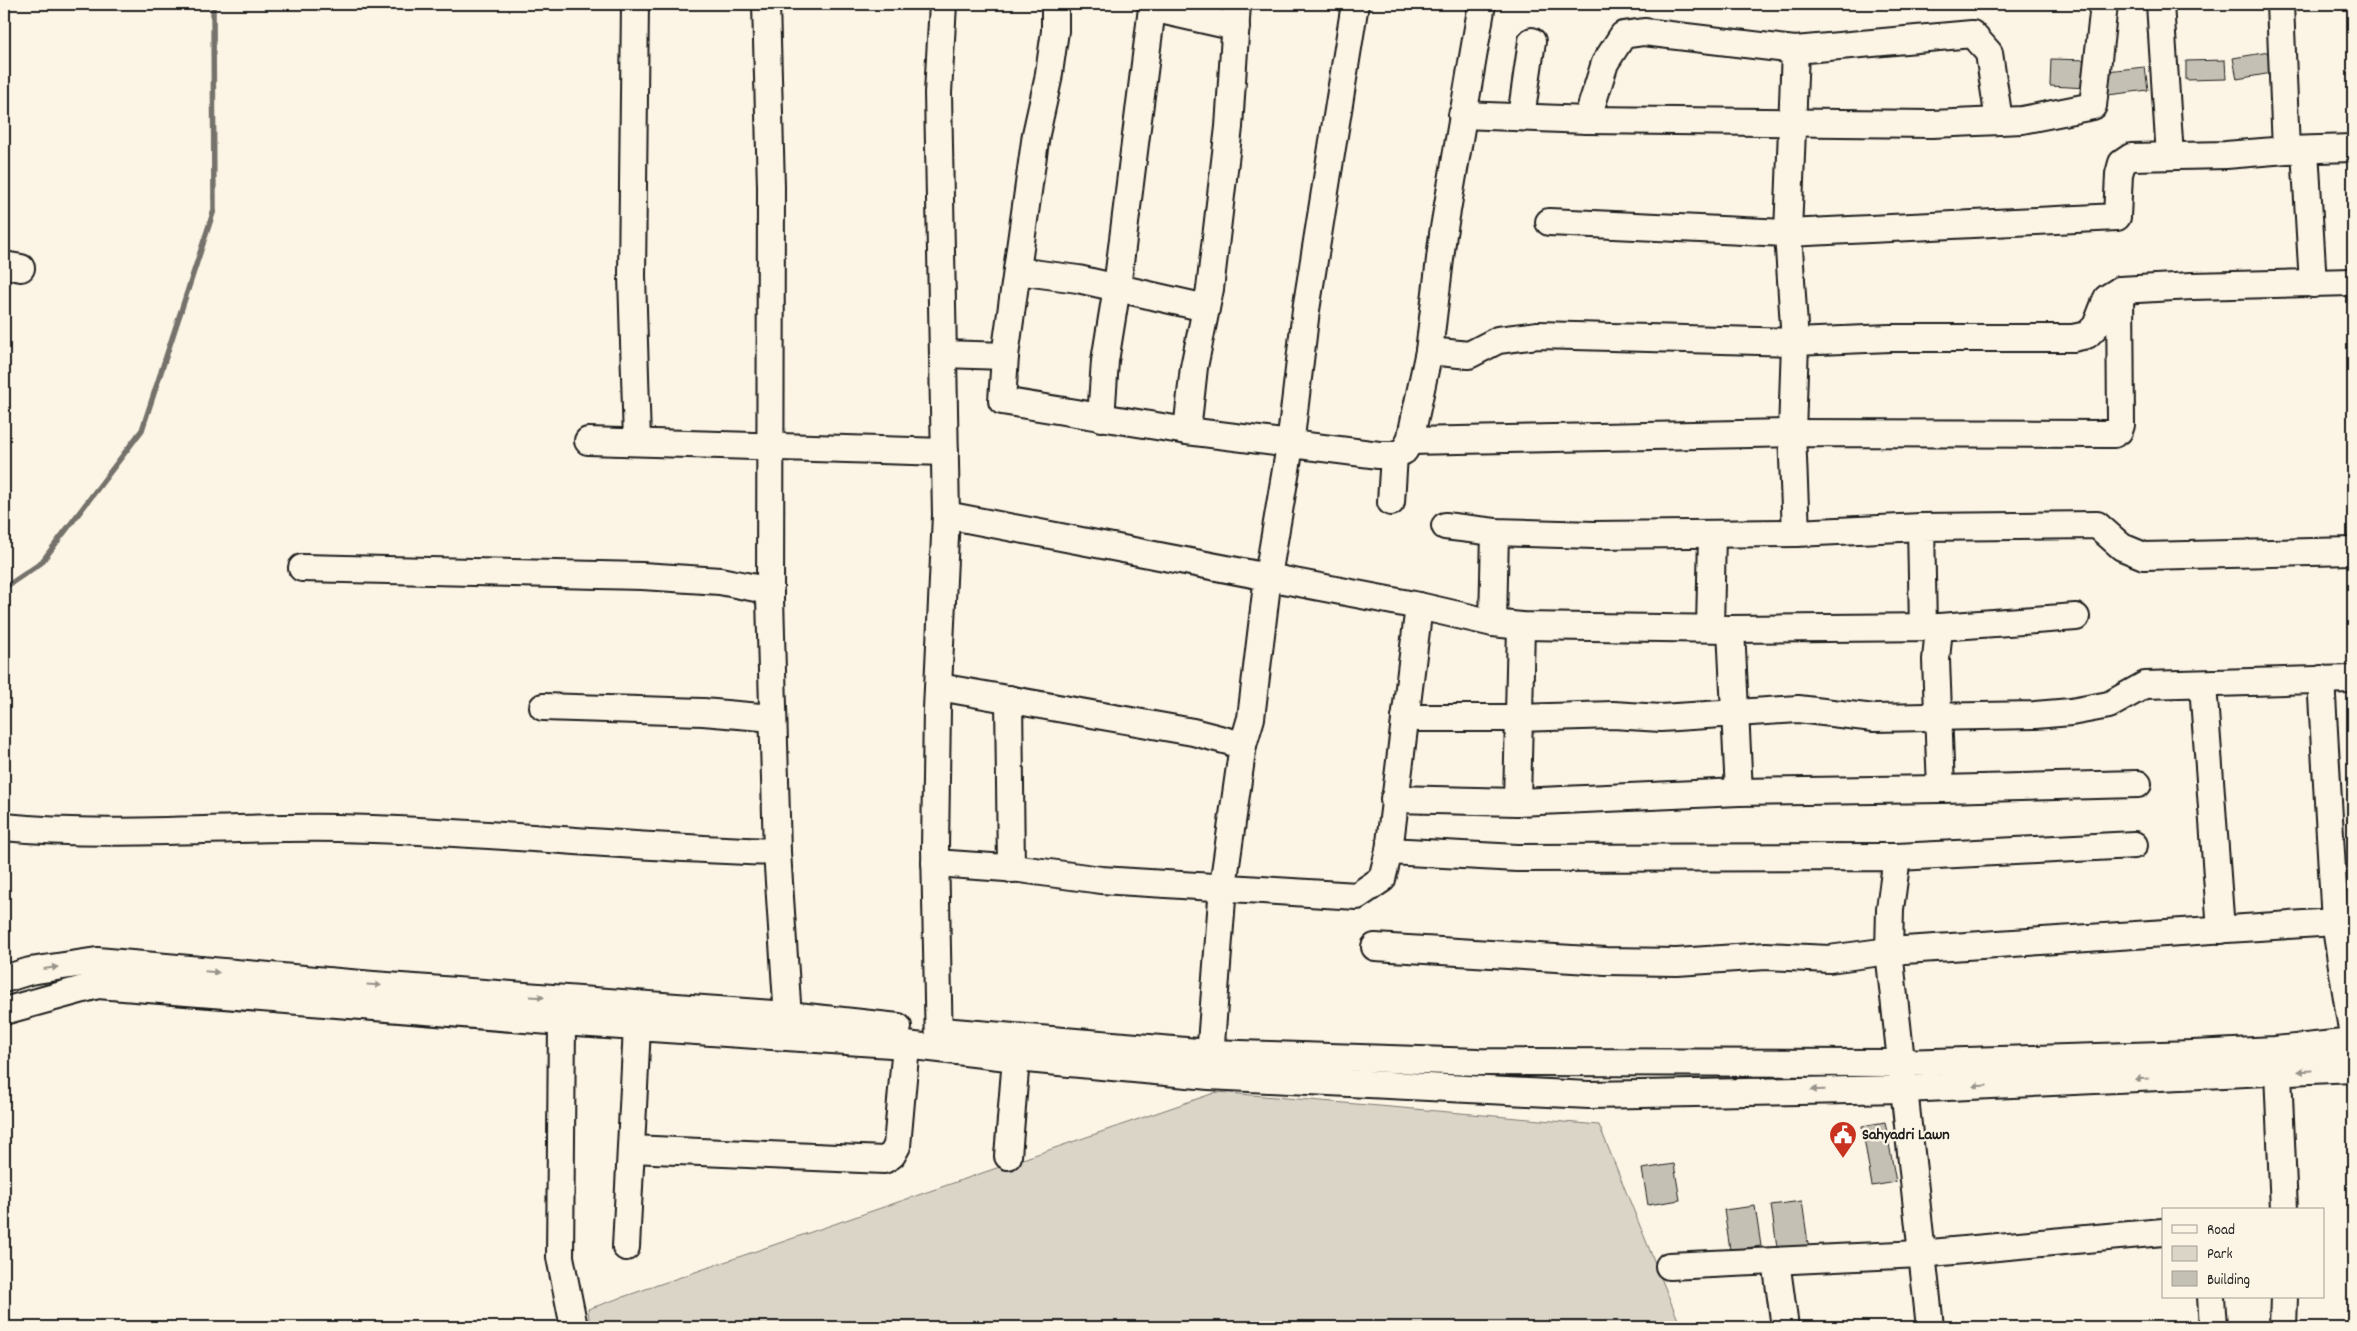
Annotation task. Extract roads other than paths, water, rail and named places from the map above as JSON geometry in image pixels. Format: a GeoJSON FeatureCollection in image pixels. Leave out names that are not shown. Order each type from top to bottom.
{"type":"FeatureCollection","features":[{"type":"Feature","properties":{"kind":"street"},"geometry":{"type":"LineString","coordinates":[[635,4],[632,276],[638,441]]}},
{"type":"Feature","properties":{"kind":"street"},"geometry":{"type":"LineString","coordinates":[[766,4],[771,187],[770,598],[777,852],[788,1026]]}},
{"type":"Feature","properties":{"kind":"street"},"geometry":{"type":"LineString","coordinates":[[939,1039],[935,863],[942,583],[946,515],[938,92],[942,4]]}},
{"type":"Feature","properties":{"kind":"street"},"geometry":{"type":"LineString","coordinates":[[1055,4],[1055,31],[1048,80],[1036,134],[1005,356],[1002,401],[1187,431],[1290,446],[1379,456],[1402,448],[1792,433],[2114,434],[2119,431],[2121,425],[2120,290]]}},
{"type":"Feature","properties":{"kind":"street"},"geometry":{"type":"LineString","coordinates":[[1209,1064],[1223,886],[1242,745],[1251,718],[1268,576],[1290,446],[1306,310],[1355,4]]}},
{"type":"Feature","properties":{"kind":"street"},"geometry":{"type":"LineString","coordinates":[[1391,502],[1402,448],[1429,351],[1443,234],[1482,4]]}},
{"type":"Feature","properties":{"kind":"street"},"geometry":{"type":"LineString","coordinates":[[1462,115],[1588,120],[1792,124],[1932,124],[2022,120],[2093,106],[2104,4]]}},
{"type":"Feature","properties":{"kind":"street"},"geometry":{"type":"LineString","coordinates":[[2160,4],[2170,156]]}},
{"type":"Feature","properties":{"kind":"street"},"geometry":{"type":"LineString","coordinates":[[2280,4],[2313,284]]}},
{"type":"Feature","properties":{"kind":"street"},"geometry":{"type":"LineString","coordinates":[[1101,418],[1105,361],[1117,287],[1152,8],[1237,16],[1230,127],[1206,308],[1194,367],[1187,431]]}},
{"type":"Feature","properties":{"kind":"street"},"geometry":{"type":"LineString","coordinates":[[1588,120],[1605,64],[1623,35],[1644,32],[1795,50],[1972,34],[1989,53],[1999,121]]}},
{"type":"Feature","properties":{"kind":"street"},"geometry":{"type":"LineString","coordinates":[[1521,117],[1532,41]]}},
{"type":"Feature","properties":{"kind":"street"},"geometry":{"type":"LineString","coordinates":[[1795,50],[1788,233],[1795,342],[1792,433],[1796,533]]}},
{"type":"Feature","properties":{"kind":"street"},"geometry":{"type":"LineString","coordinates":[[1549,222],[1788,233],[2117,217],[2119,174],[2122,163],[2131,157],[2226,155],[2353,148]]}},
{"type":"Feature","properties":{"kind":"street"},"geometry":{"type":"LineString","coordinates":[[1017,271],[1117,287],[1206,308]]}},
{"type":"Feature","properties":{"kind":"street"},"geometry":{"type":"LineString","coordinates":[[1429,351],[1469,355],[1498,340],[1538,335],[1795,342],[1900,338],[2073,338],[2087,335],[2096,326],[2107,298],[2120,290],[2192,286],[2353,282]]}},
{"type":"Feature","properties":{"kind":"street"},"geometry":{"type":"LineString","coordinates":[[943,354],[1005,356]]}},
{"type":"Feature","properties":{"kind":"street"},"geometry":{"type":"LineString","coordinates":[[588,441],[638,441],[945,452]]}},
{"type":"Feature","properties":{"kind":"street"},"geometry":{"type":"LineString","coordinates":[[946,515],[1419,606],[1493,624],[1521,626],[1721,628],[1931,627],[2076,617]]}},
{"type":"Feature","properties":{"kind":"street"},"geometry":{"type":"LineString","coordinates":[[1445,526],[1494,532],[1594,535],[1796,533],[1920,528],[2097,525],[2122,547],[2144,556],[2353,551]]}},
{"type":"Feature","properties":{"kind":"street"},"geometry":{"type":"LineString","coordinates":[[1920,528],[1936,660],[1941,789]]}},
{"type":"Feature","properties":{"kind":"street"},"geometry":{"type":"LineString","coordinates":[[1493,624],[1494,532]]}},
{"type":"Feature","properties":{"kind":"street"},"geometry":{"type":"LineString","coordinates":[[1712,534],[1721,628],[1736,713],[1739,792]]}},
{"type":"Feature","properties":{"kind":"street"},"geometry":{"type":"LineString","coordinates":[[302,568],[662,578],[739,584],[761,589],[770,598]]}},
{"type":"Feature","properties":{"kind":"street"},"geometry":{"type":"LineString","coordinates":[[935,863],[1011,869],[1101,880],[1223,886],[1358,896],[1382,879],[1389,851],[1419,606]]}},
{"type":"Feature","properties":{"kind":"street"},"geometry":{"type":"LineString","coordinates":[[1517,802],[1521,626]]}},
{"type":"Feature","properties":{"kind":"street"},"geometry":{"type":"LineString","coordinates":[[1405,718],[1518,718],[1604,715],[1661,718],[1798,708],[1874,718],[2071,712],[2110,705],[2145,685],[2203,685],[2353,679]]}},
{"type":"Feature","properties":{"kind":"street"},"geometry":{"type":"LineString","coordinates":[[2321,680],[2335,922],[2353,1036]]}},
{"type":"Feature","properties":{"kind":"street"},"geometry":{"type":"LineString","coordinates":[[2203,685],[2221,930]]}},
{"type":"Feature","properties":{"kind":"street"},"geometry":{"type":"LineString","coordinates":[[939,687],[1192,732],[1242,745]]}},
{"type":"Feature","properties":{"kind":"street"},"geometry":{"type":"LineString","coordinates":[[1009,699],[1011,869]]}},
{"type":"Feature","properties":{"kind":"street"},"geometry":{"type":"LineString","coordinates":[[543,707],[704,712],[774,718]]}},
{"type":"Feature","properties":{"kind":"street"},"geometry":{"type":"LineString","coordinates":[[1394,799],[1517,802],[1739,792],[2138,784]]}},
{"type":"Feature","properties":{"kind":"street"},"geometry":{"type":"LineString","coordinates":[[4,827],[168,831],[338,828],[534,838],[703,850],[777,852]]}},
{"type":"Feature","properties":{"kind":"street"},"geometry":{"type":"LineString","coordinates":[[1389,851],[1517,858],[1897,857],[2134,845]]}},
{"type":"Feature","properties":{"kind":"street"},"geometry":{"type":"LineString","coordinates":[[1897,857],[1890,909],[1889,950],[1920,1254],[1930,1327]]}},
{"type":"Feature","properties":{"kind":"street"},"geometry":{"type":"LineString","coordinates":[[1375,947],[1606,961],[1668,962],[1766,956],[1829,959],[1889,950],[2335,922]]}},
{"type":"Feature","properties":{"kind":"street"},"geometry":{"type":"LineString","coordinates":[[4,980],[30,971],[97,962],[372,985],[788,1026],[1209,1064],[1589,1095],[1904,1089],[2353,1068]]}},
{"type":"Feature","properties":{"kind":"street"},"geometry":{"type":"LineString","coordinates":[[4,1011],[98,985],[637,1027],[788,1026],[906,1045],[939,1039],[1016,1058],[1209,1064],[1478,1062],[1901,1063],[2193,1054],[2275,1050],[2353,1042]]}},
{"type":"Feature","properties":{"kind":"street"},"geometry":{"type":"LineString","coordinates":[[562,1022],[560,1257],[574,1327]]}},
{"type":"Feature","properties":{"kind":"street"},"geometry":{"type":"LineString","coordinates":[[626,1247],[637,1027]]}},
{"type":"Feature","properties":{"kind":"street"},"geometry":{"type":"LineString","coordinates":[[631,1149],[884,1160],[892,1155],[897,1146],[906,1045]]}},
{"type":"Feature","properties":{"kind":"street"},"geometry":{"type":"LineString","coordinates":[[1008,1156],[1016,1058]]}},
{"type":"Feature","properties":{"kind":"street"},"geometry":{"type":"LineString","coordinates":[[2278,1073],[2284,1208]]}},
{"type":"Feature","properties":{"kind":"street"},"geometry":{"type":"LineString","coordinates":[[1669,1266],[1920,1254],[2162,1232]]}},
{"type":"Feature","properties":{"kind":"street"},"geometry":{"type":"LineString","coordinates":[[1776,1260],[1785,1327]]}},
{"type":"Feature","properties":{"kind":"street"},"geometry":{"type":"LineString","coordinates":[[2211,1298],[2213,1327]]}},
{"type":"Feature","properties":{"kind":"street"},"geometry":{"type":"LineString","coordinates":[[2283,1327],[2284,1298]]}},
{"type":"Feature","properties":{"kind":"waterway"},"geometry":{"type":"LineString","coordinates":[[4,588],[41,563],[142,430],[214,210],[213,4]]}},
{"type":"Feature","properties":{"kind":"place","name":"Sahyadri Lawn"},"geometry":{"type":"Point","coordinates":[1843,1159]}}]}
